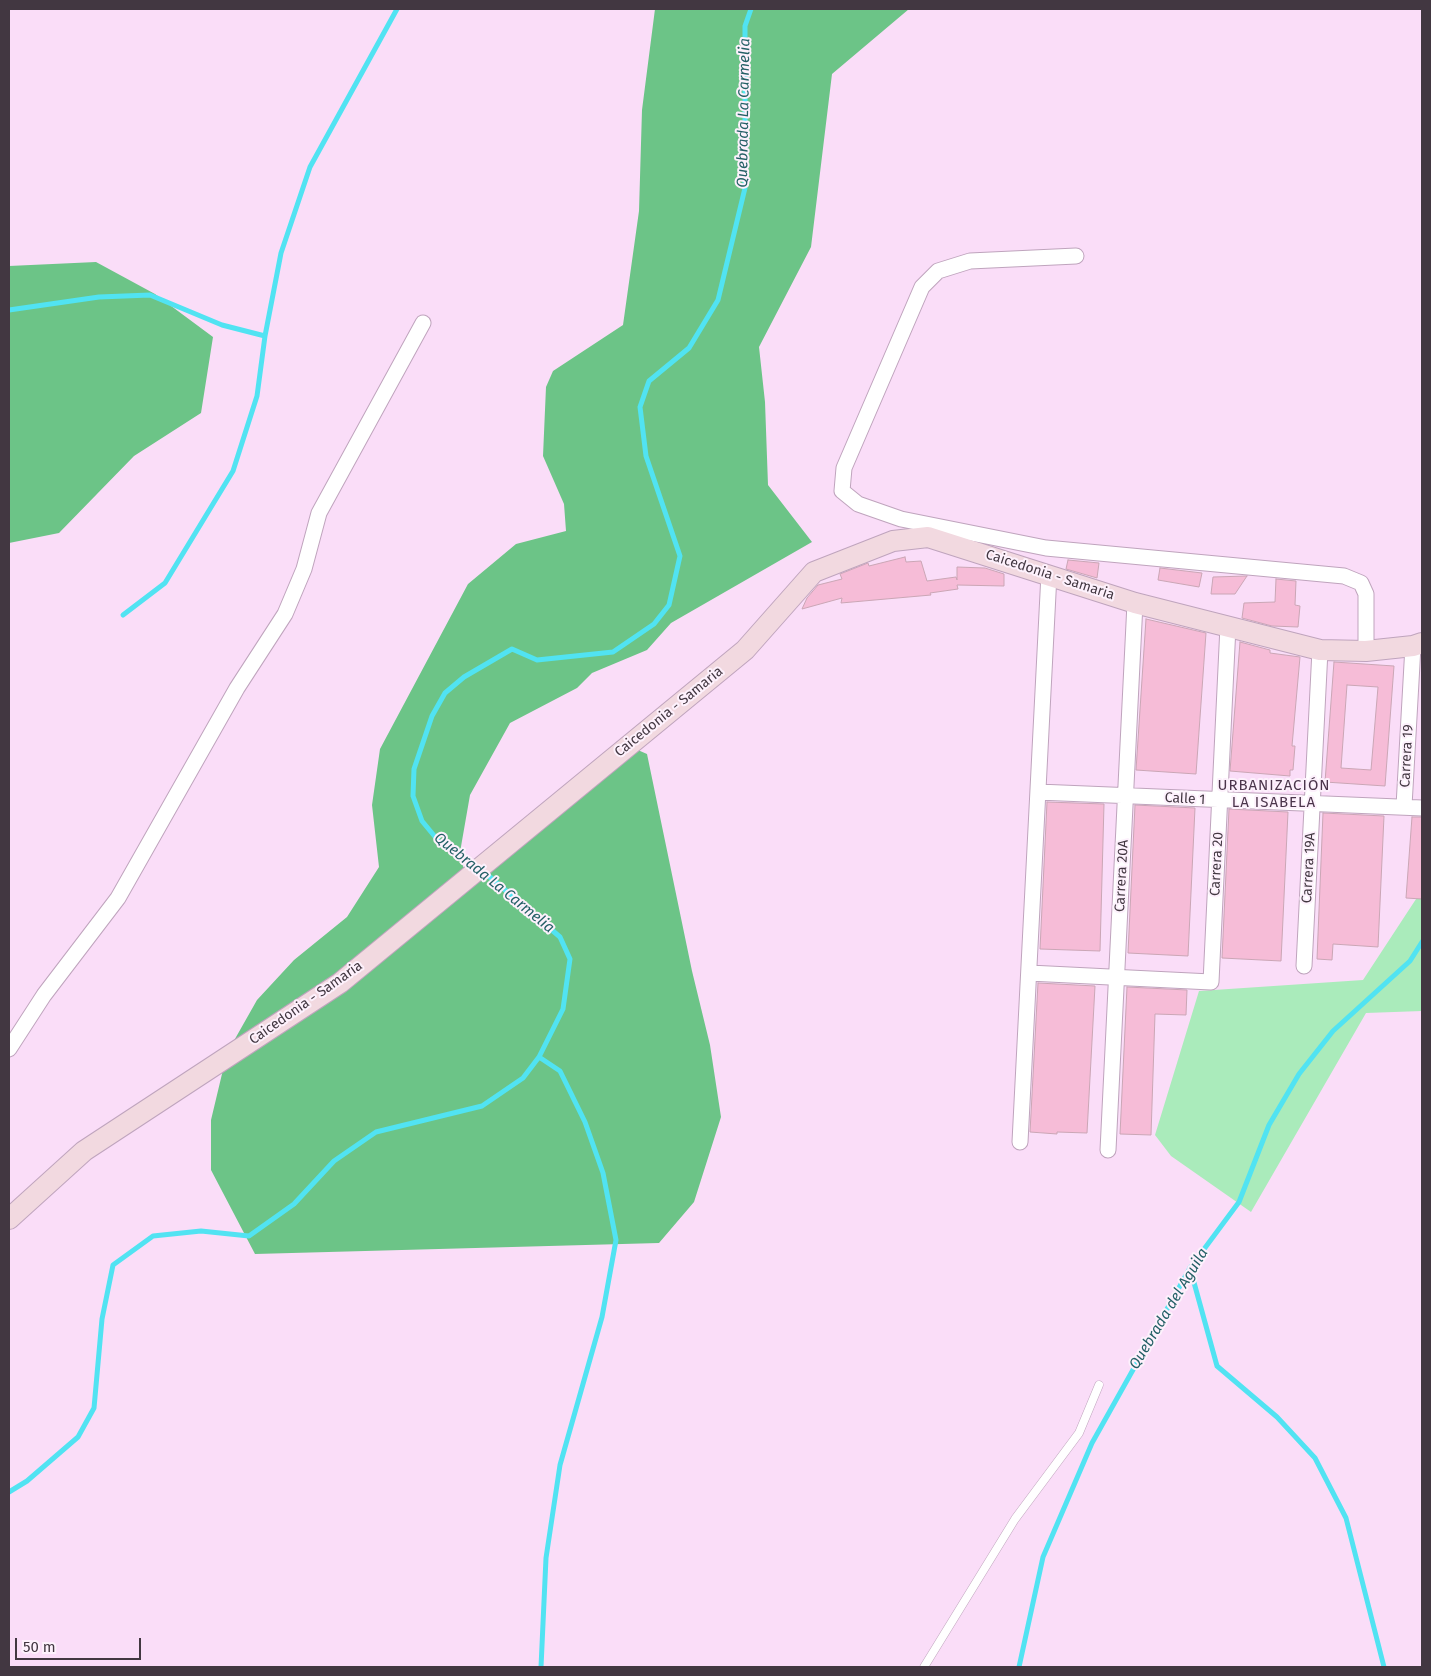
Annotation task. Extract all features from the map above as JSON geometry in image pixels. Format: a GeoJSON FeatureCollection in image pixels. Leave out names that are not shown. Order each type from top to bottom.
{"type":"FeatureCollection","features":[{"type":"Feature","properties":{"kind":"street"},"geometry":{"type":"LineString","coordinates":[[1076,256],[970,261],[938,272],[922,287],[844,468],[842,491],[858,504],[901,519],[1046,548],[1344,576],[1361,583],[1366,594],[1366,651]]}},
{"type":"Feature","properties":{"kind":"street"},"geometry":{"type":"LineString","coordinates":[[9,1049],[44,995],[118,898],[237,688],[285,614],[304,569],[319,513],[423,323]]}},
{"type":"Feature","properties":{"kind":"street","name":"Caicedonia - Samaria"},"geometry":{"type":"LineString","coordinates":[[9,1220],[84,1151],[340,983],[745,650],[814,572],[893,541],[928,537],[1136,603],[1320,650],[1366,651],[1418,645]]}},
{"type":"Feature","properties":{"kind":"street"},"geometry":{"type":"LineString","coordinates":[[1020,1142],[1049,574]]}},
{"type":"Feature","properties":{"kind":"street","name":"Carrera 20A"},"geometry":{"type":"LineString","coordinates":[[1108,1150],[1136,603]]}},
{"type":"Feature","properties":{"kind":"street","name":"Carrera 20"},"geometry":{"type":"LineString","coordinates":[[1117,977],[1211,982],[1228,626]]}},
{"type":"Feature","properties":{"kind":"street","name":"Carrera 19"},"geometry":{"type":"LineString","coordinates":[[1404,806],[1418,645]]}},
{"type":"Feature","properties":{"kind":"street","name":"Carrera 19A"},"geometry":{"type":"LineString","coordinates":[[1304,966],[1320,650]]}},
{"type":"Feature","properties":{"kind":"street","name":"Calle 1"},"geometry":{"type":"LineString","coordinates":[[1038,792],[1422,808]]}},
{"type":"Feature","properties":{"kind":"street"},"geometry":{"type":"LineString","coordinates":[[1029,973],[1117,977]]}},
{"type":"Feature","properties":{"kind":"lane"},"geometry":{"type":"LineString","coordinates":[[924,1667],[1015,1519],[1079,1433],[1098,1385]]}},
{"type":"Feature","properties":{"kind":"green space"},"geometry":{"type":"Polygon","coordinates":[[[655,9],[909,9],[832,74],[811,247],[759,347],[765,402],[768,485],[812,542],[671,623],[647,650],[592,673],[577,688],[510,723],[470,795],[459,858],[466,872],[624,744],[647,754],[692,971],[710,1045],[721,1117],[694,1202],[659,1243],[255,1254],[211,1170],[211,1120],[227,1053],[257,1000],[294,960],[347,917],[379,867],[372,805],[380,749],[468,584],[516,544],[566,531],[564,504],[543,456],[546,387],[553,371],[623,325],[639,211],[642,110],[655,9]]]}},
{"type":"Feature","properties":{"kind":"green space"},"geometry":{"type":"Polygon","coordinates":[[[96,262],[155,294],[213,337],[201,413],[134,456],[59,533],[9,543],[9,266],[96,262]]]}},
{"type":"Feature","properties":{"kind":"green space"},"geometry":{"type":"Polygon","coordinates":[[[1422,895],[1422,1011],[1366,1013],[1251,1212],[1171,1156],[1155,1135],[1199,991],[1363,980],[1418,896],[1422,895]]]}},
{"type":"Feature","properties":{"kind":"building"},"geometry":{"type":"Polygon","coordinates":[[[905,557],[906,562],[921,561],[927,581],[956,577],[957,580],[957,567],[985,568],[1004,574],[1004,586],[957,585],[958,589],[930,593],[931,595],[841,603],[842,598],[802,609],[807,598],[818,585],[842,579],[840,574],[868,563],[869,566],[905,557]]]}},
{"type":"Feature","properties":{"kind":"building"},"geometry":{"type":"Polygon","coordinates":[[[1068,560],[1099,563],[1097,578],[1066,569],[1068,560]]]}},
{"type":"Feature","properties":{"kind":"building"},"geometry":{"type":"Polygon","coordinates":[[[1160,568],[1202,573],[1199,587],[1158,580],[1160,568]]]}},
{"type":"Feature","properties":{"kind":"building"},"geometry":{"type":"Polygon","coordinates":[[[1247,576],[1235,594],[1211,594],[1213,577],[1247,576]]]}},
{"type":"Feature","properties":{"kind":"building"},"geometry":{"type":"Polygon","coordinates":[[[1276,579],[1296,581],[1295,605],[1300,606],[1298,627],[1272,626],[1242,618],[1244,603],[1275,602],[1276,579]]]}},
{"type":"Feature","properties":{"kind":"building"},"geometry":{"type":"Polygon","coordinates":[[[1146,619],[1206,633],[1196,774],[1136,770],[1146,619]]]}},
{"type":"Feature","properties":{"kind":"building"},"geometry":{"type":"Polygon","coordinates":[[[1240,642],[1270,650],[1270,653],[1300,657],[1292,746],[1295,746],[1293,770],[1290,770],[1290,776],[1230,771],[1240,642]]]}},
{"type":"Feature","properties":{"kind":"building"},"geometry":{"type":"Polygon","coordinates":[[[1334,662],[1394,666],[1385,786],[1325,782],[1334,662]],[[1347,685],[1341,768],[1371,770],[1378,687],[1347,685]]]}},
{"type":"Feature","properties":{"kind":"building"},"geometry":{"type":"Polygon","coordinates":[[[1047,802],[1104,804],[1100,951],[1040,949],[1047,802]]]}},
{"type":"Feature","properties":{"kind":"building"},"geometry":{"type":"Polygon","coordinates":[[[1135,805],[1195,808],[1188,956],[1128,953],[1135,805]]]}},
{"type":"Feature","properties":{"kind":"building"},"geometry":{"type":"Polygon","coordinates":[[[1229,809],[1288,812],[1281,961],[1222,958],[1229,809]]]}},
{"type":"Feature","properties":{"kind":"building"},"geometry":{"type":"Polygon","coordinates":[[[1323,813],[1384,816],[1378,947],[1333,944],[1332,960],[1317,959],[1323,813]]]}},
{"type":"Feature","properties":{"kind":"building"},"geometry":{"type":"Polygon","coordinates":[[[1412,817],[1422,817],[1422,899],[1406,898],[1412,817]]]}},
{"type":"Feature","properties":{"kind":"building"},"geometry":{"type":"Polygon","coordinates":[[[1038,983],[1095,986],[1087,1133],[1057,1132],[1057,1134],[1030,1132],[1038,983]]]}},
{"type":"Feature","properties":{"kind":"building"},"geometry":{"type":"Polygon","coordinates":[[[1127,987],[1187,990],[1186,1015],[1155,1014],[1151,1135],[1120,1134],[1127,987]]]}},
{"type":"Feature","properties":{"kind":"waterway"},"geometry":{"type":"LineString","coordinates":[[123,615],[165,583],[233,471],[257,396],[265,336],[281,253],[310,167],[397,9]]}},
{"type":"Feature","properties":{"kind":"waterway","name":"Quebrada La Carmelia"},"geometry":{"type":"LineString","coordinates":[[476,867],[441,844],[422,821],[413,796],[414,769],[432,716],[445,693],[464,677],[512,649],[537,660],[613,652],[654,624],[669,605],[680,556],[646,456],[640,407],[649,381],[689,348],[718,300],[745,188],[745,26],[751,9]]}},
{"type":"Feature","properties":{"kind":"waterway"},"geometry":{"type":"LineString","coordinates":[[9,310],[99,297],[150,295],[222,325],[265,336]]}},
{"type":"Feature","properties":{"kind":"waterway","name":"Quebrada La Carmelia"},"geometry":{"type":"LineString","coordinates":[[9,1492],[27,1481],[78,1437],[94,1408],[102,1319],[113,1265],[153,1236],[201,1231],[249,1236],[294,1204],[334,1161],[376,1132],[482,1106],[523,1078],[539,1057],[563,1009],[570,959],[560,937],[483,871]]}},
{"type":"Feature","properties":{"kind":"waterway","name":"Quebrada del Aguila"},"geometry":{"type":"LineString","coordinates":[[1019,1667],[1043,1557],[1092,1443],[1190,1268],[1239,1202],[1269,1125],[1299,1074],[1333,1031],[1410,961],[1422,942]]}},
{"type":"Feature","properties":{"kind":"waterway"},"geometry":{"type":"LineString","coordinates":[[539,1057],[560,1071],[585,1122],[603,1173],[616,1240],[602,1317],[560,1465],[546,1558],[541,1667]]}},
{"type":"Feature","properties":{"kind":"waterway"},"geometry":{"type":"LineString","coordinates":[[1190,1268],[1217,1366],[1277,1417],[1315,1458],[1346,1518],[1384,1667]]}},
{"type":"Feature","properties":{"kind":"district","name":"URBANIZACIÓN LA ISABELA"},"geometry":{"type":"Point","coordinates":[1274,794]}}]}
